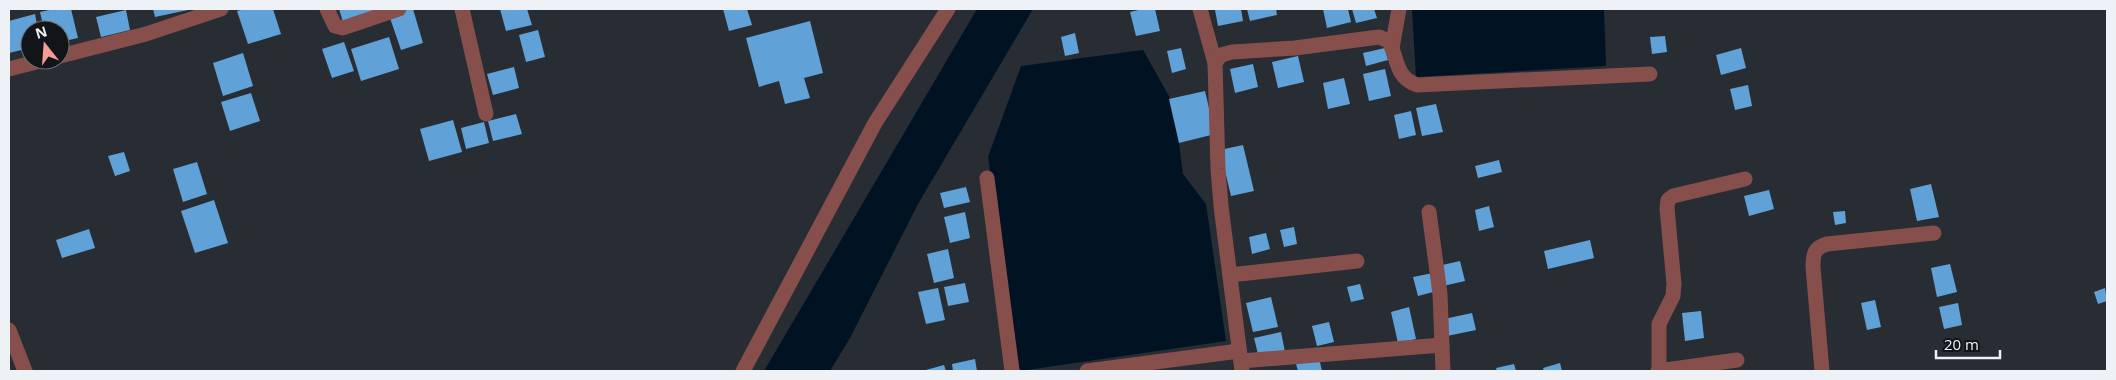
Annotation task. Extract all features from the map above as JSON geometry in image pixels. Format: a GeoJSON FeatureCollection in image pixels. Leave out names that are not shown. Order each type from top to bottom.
{"type":"FeatureCollection","features":[{"type":"Feature","properties":{"kind":"street"},"geometry":{"type":"LineString","coordinates":[[70,53],[146,34],[221,9]]}},
{"type":"Feature","properties":{"kind":"street"},"geometry":{"type":"LineString","coordinates":[[327,9],[336,26],[343,28],[399,9]]}},
{"type":"Feature","properties":{"kind":"street"},"geometry":{"type":"LineString","coordinates":[[462,9],[486,114]]}},
{"type":"Feature","properties":{"kind":"street"},"geometry":{"type":"LineString","coordinates":[[743,371],[875,123],[948,9]]}},
{"type":"Feature","properties":{"kind":"street"},"geometry":{"type":"LineString","coordinates":[[1200,9],[1215,63],[1218,169],[1241,361]]}},
{"type":"Feature","properties":{"kind":"street"},"geometry":{"type":"LineString","coordinates":[[1392,48],[1399,9]]}},
{"type":"Feature","properties":{"kind":"street"},"geometry":{"type":"LineString","coordinates":[[1215,63],[1221,55],[1232,52],[1295,48],[1379,37],[1389,40],[1400,72],[1407,82],[1417,85],[1650,74]]}},
{"type":"Feature","properties":{"kind":"street"},"geometry":{"type":"LineString","coordinates":[[987,178],[1012,371]]}},
{"type":"Feature","properties":{"kind":"street"},"geometry":{"type":"LineString","coordinates":[[1736,360],[1659,371],[1659,324],[1673,296],[1674,284],[1667,208],[1668,200],[1673,196],[1745,179]]}},
{"type":"Feature","properties":{"kind":"street"},"geometry":{"type":"LineString","coordinates":[[1429,212],[1440,294],[1443,371]]}},
{"type":"Feature","properties":{"kind":"street"},"geometry":{"type":"LineString","coordinates":[[1822,371],[1813,253],[1818,247],[1827,244],[1934,233]]}},
{"type":"Feature","properties":{"kind":"street"},"geometry":{"type":"LineString","coordinates":[[1230,275],[1357,261]]}},
{"type":"Feature","properties":{"kind":"street"},"geometry":{"type":"LineString","coordinates":[[9,330],[25,371]]}},
{"type":"Feature","properties":{"kind":"street"},"geometry":{"type":"LineString","coordinates":[[1087,371],[1442,345]]}},
{"type":"Feature","properties":{"kind":"water"},"geometry":{"type":"Polygon","coordinates":[[[977,9],[1033,9],[918,204],[850,338],[830,371],[764,371],[977,9]]]}},
{"type":"Feature","properties":{"kind":"water"},"geometry":{"type":"Polygon","coordinates":[[[1412,9],[1604,9],[1606,66],[1416,77],[1412,9]]]}},
{"type":"Feature","properties":{"kind":"water"},"geometry":{"type":"Polygon","coordinates":[[[1143,50],[1174,105],[1183,174],[1206,204],[1226,341],[1020,371],[988,157],[1021,66],[1143,50]]]}},
{"type":"Feature","properties":{"kind":"building"},"geometry":{"type":"Polygon","coordinates":[[[54,9],[71,9],[78,38],[70,40],[70,20],[42,20],[40,12],[54,9]]]}},
{"type":"Feature","properties":{"kind":"building"},"geometry":{"type":"Polygon","coordinates":[[[153,9],[188,9],[188,10],[155,17],[153,9]]]}},
{"type":"Feature","properties":{"kind":"building"},"geometry":{"type":"Polygon","coordinates":[[[244,9],[273,9],[281,34],[248,44],[237,11],[244,9]]]}},
{"type":"Feature","properties":{"kind":"building"},"geometry":{"type":"Polygon","coordinates":[[[339,9],[386,9],[343,22],[339,9]]]}},
{"type":"Feature","properties":{"kind":"building"},"geometry":{"type":"Polygon","coordinates":[[[413,9],[423,43],[401,50],[389,15],[413,9]]]}},
{"type":"Feature","properties":{"kind":"building"},"geometry":{"type":"Polygon","coordinates":[[[500,9],[527,9],[532,25],[506,31],[500,9]]]}},
{"type":"Feature","properties":{"kind":"building"},"geometry":{"type":"Polygon","coordinates":[[[723,9],[747,9],[752,25],[729,31],[723,9]]]}},
{"type":"Feature","properties":{"kind":"building"},"geometry":{"type":"Polygon","coordinates":[[[1155,9],[1160,31],[1136,36],[1130,12],[1155,9]]]}},
{"type":"Feature","properties":{"kind":"building"},"geometry":{"type":"Polygon","coordinates":[[[1241,9],[1243,21],[1218,26],[1215,10],[1241,9]]]}},
{"type":"Feature","properties":{"kind":"building"},"geometry":{"type":"Polygon","coordinates":[[[1247,9],[1276,9],[1277,15],[1250,21],[1247,9]]]}},
{"type":"Feature","properties":{"kind":"building"},"geometry":{"type":"Polygon","coordinates":[[[1323,9],[1348,9],[1351,22],[1327,28],[1323,9]]]}},
{"type":"Feature","properties":{"kind":"building"},"geometry":{"type":"Polygon","coordinates":[[[1352,9],[1374,9],[1377,18],[1356,23],[1352,9]]]}},
{"type":"Feature","properties":{"kind":"building"},"geometry":{"type":"Polygon","coordinates":[[[126,10],[130,30],[101,37],[96,17],[126,10]]]}},
{"type":"Feature","properties":{"kind":"building"},"geometry":{"type":"Polygon","coordinates":[[[35,14],[36,20],[20,20],[20,50],[9,53],[9,21],[35,14]]]}},
{"type":"Feature","properties":{"kind":"building"},"geometry":{"type":"Polygon","coordinates":[[[810,21],[823,73],[804,78],[810,98],[785,104],[779,81],[759,87],[746,38],[810,21]]]}},
{"type":"Feature","properties":{"kind":"building"},"geometry":{"type":"Polygon","coordinates":[[[538,30],[545,57],[526,62],[519,35],[538,30]]]}},
{"type":"Feature","properties":{"kind":"building"},"geometry":{"type":"Polygon","coordinates":[[[1075,33],[1079,53],[1065,56],[1061,37],[1075,33]]]}},
{"type":"Feature","properties":{"kind":"building"},"geometry":{"type":"Polygon","coordinates":[[[1665,36],[1667,52],[1652,54],[1650,37],[1665,36]]]}},
{"type":"Feature","properties":{"kind":"building"},"geometry":{"type":"Polygon","coordinates":[[[389,37],[399,69],[361,81],[351,49],[389,37]]]}},
{"type":"Feature","properties":{"kind":"building"},"geometry":{"type":"Polygon","coordinates":[[[344,42],[354,71],[332,78],[322,49],[344,42]]]}},
{"type":"Feature","properties":{"kind":"building"},"geometry":{"type":"Polygon","coordinates":[[[1181,48],[1186,69],[1172,73],[1167,51],[1181,48]]]}},
{"type":"Feature","properties":{"kind":"building"},"geometry":{"type":"Polygon","coordinates":[[[1385,48],[1388,60],[1366,66],[1363,53],[1385,48]]]}},
{"type":"Feature","properties":{"kind":"building"},"geometry":{"type":"Polygon","coordinates":[[[1741,48],[1746,68],[1721,75],[1716,55],[1741,48]]]}},
{"type":"Feature","properties":{"kind":"building"},"geometry":{"type":"Polygon","coordinates":[[[243,53],[253,86],[223,96],[213,63],[243,53]]]}},
{"type":"Feature","properties":{"kind":"building"},"geometry":{"type":"Polygon","coordinates":[[[1298,56],[1304,82],[1278,88],[1272,62],[1298,56]]]}},
{"type":"Feature","properties":{"kind":"building"},"geometry":{"type":"Polygon","coordinates":[[[1253,64],[1258,87],[1235,93],[1230,69],[1253,64]]]}},
{"type":"Feature","properties":{"kind":"building"},"geometry":{"type":"Polygon","coordinates":[[[514,67],[519,88],[493,95],[487,74],[514,67]]]}},
{"type":"Feature","properties":{"kind":"building"},"geometry":{"type":"Polygon","coordinates":[[[1385,69],[1391,96],[1369,101],[1363,74],[1385,69]]]}},
{"type":"Feature","properties":{"kind":"building"},"geometry":{"type":"Polygon","coordinates":[[[1344,78],[1350,104],[1328,109],[1323,83],[1344,78]]]}},
{"type":"Feature","properties":{"kind":"building"},"geometry":{"type":"Polygon","coordinates":[[[1748,85],[1752,106],[1735,110],[1730,89],[1748,85]]]}},
{"type":"Feature","properties":{"kind":"building"},"geometry":{"type":"Polygon","coordinates":[[[1205,91],[1215,134],[1179,143],[1169,99],[1205,91]]]}},
{"type":"Feature","properties":{"kind":"building"},"geometry":{"type":"Polygon","coordinates":[[[251,93],[260,121],[230,131],[221,102],[251,93]]]}},
{"type":"Feature","properties":{"kind":"building"},"geometry":{"type":"Polygon","coordinates":[[[1436,104],[1443,132],[1422,136],[1416,108],[1436,104]]]}},
{"type":"Feature","properties":{"kind":"building"},"geometry":{"type":"Polygon","coordinates":[[[1411,111],[1416,135],[1399,139],[1394,115],[1411,111]]]}},
{"type":"Feature","properties":{"kind":"building"},"geometry":{"type":"Polygon","coordinates":[[[516,114],[522,134],[493,141],[488,121],[516,114]]]}},
{"type":"Feature","properties":{"kind":"building"},"geometry":{"type":"Polygon","coordinates":[[[453,120],[462,152],[429,161],[420,129],[453,120]]]}},
{"type":"Feature","properties":{"kind":"building"},"geometry":{"type":"Polygon","coordinates":[[[484,122],[489,143],[466,149],[461,128],[484,122]]]}},
{"type":"Feature","properties":{"kind":"building"},"geometry":{"type":"Polygon","coordinates":[[[1243,145],[1254,191],[1231,196],[1220,150],[1243,145]]]}},
{"type":"Feature","properties":{"kind":"building"},"geometry":{"type":"Polygon","coordinates":[[[124,152],[130,171],[115,176],[108,156],[124,152]]]}},
{"type":"Feature","properties":{"kind":"building"},"geometry":{"type":"Polygon","coordinates":[[[1499,160],[1502,172],[1478,178],[1475,166],[1499,160]]]}},
{"type":"Feature","properties":{"kind":"building"},"geometry":{"type":"Polygon","coordinates":[[[197,162],[207,194],[183,202],[173,169],[197,162]]]}},
{"type":"Feature","properties":{"kind":"building"},"geometry":{"type":"Polygon","coordinates":[[[1931,184],[1939,217],[1917,221],[1910,189],[1931,184]]]}},
{"type":"Feature","properties":{"kind":"building"},"geometry":{"type":"Polygon","coordinates":[[[966,187],[970,202],[944,208],[940,193],[966,187]]]}},
{"type":"Feature","properties":{"kind":"building"},"geometry":{"type":"Polygon","coordinates":[[[1769,190],[1774,209],[1749,216],[1744,196],[1769,190]]]}},
{"type":"Feature","properties":{"kind":"building"},"geometry":{"type":"Polygon","coordinates":[[[214,200],[228,243],[195,253],[181,211],[214,200]]]}},
{"type":"Feature","properties":{"kind":"building"},"geometry":{"type":"Polygon","coordinates":[[[1489,206],[1494,227],[1479,231],[1475,210],[1489,206]]]}},
{"type":"Feature","properties":{"kind":"building"},"geometry":{"type":"Polygon","coordinates":[[[1845,211],[1846,223],[1835,225],[1833,212],[1845,211]]]}},
{"type":"Feature","properties":{"kind":"building"},"geometry":{"type":"Polygon","coordinates":[[[965,212],[970,238],[950,243],[944,217],[965,212]]]}},
{"type":"Feature","properties":{"kind":"building"},"geometry":{"type":"Polygon","coordinates":[[[1294,227],[1297,244],[1284,247],[1280,230],[1294,227]]]}},
{"type":"Feature","properties":{"kind":"building"},"geometry":{"type":"Polygon","coordinates":[[[89,229],[95,248],[62,258],[56,240],[89,229]]]}},
{"type":"Feature","properties":{"kind":"building"},"geometry":{"type":"Polygon","coordinates":[[[1266,233],[1270,249],[1252,254],[1249,237],[1266,233]]]}},
{"type":"Feature","properties":{"kind":"building"},"geometry":{"type":"Polygon","coordinates":[[[1590,240],[1594,258],[1548,269],[1544,251],[1590,240]]]}},
{"type":"Feature","properties":{"kind":"building"},"geometry":{"type":"Polygon","coordinates":[[[948,249],[954,278],[934,283],[927,254],[948,249]]]}},
{"type":"Feature","properties":{"kind":"building"},"geometry":{"type":"Polygon","coordinates":[[[1460,261],[1465,281],[1443,286],[1438,266],[1460,261]]]}},
{"type":"Feature","properties":{"kind":"building"},"geometry":{"type":"Polygon","coordinates":[[[1950,264],[1957,292],[1937,297],[1931,268],[1950,264]]]}},
{"type":"Feature","properties":{"kind":"building"},"geometry":{"type":"Polygon","coordinates":[[[1433,273],[1437,291],[1418,296],[1413,277],[1433,273]]]}},
{"type":"Feature","properties":{"kind":"building"},"geometry":{"type":"Polygon","coordinates":[[[965,283],[969,302],[948,306],[944,287],[965,283]]]}},
{"type":"Feature","properties":{"kind":"building"},"geometry":{"type":"Polygon","coordinates":[[[1360,284],[1364,299],[1351,302],[1347,287],[1360,284]]]}},
{"type":"Feature","properties":{"kind":"building"},"geometry":{"type":"Polygon","coordinates":[[[938,288],[945,320],[926,324],[918,292],[938,288]]]}},
{"type":"Feature","properties":{"kind":"building"},"geometry":{"type":"Polygon","coordinates":[[[2105,288],[2107,301],[2098,304],[2094,292],[2105,288]]]}},
{"type":"Feature","properties":{"kind":"building"},"geometry":{"type":"Polygon","coordinates":[[[1271,297],[1278,327],[1253,332],[1246,303],[1271,297]]]}},
{"type":"Feature","properties":{"kind":"building"},"geometry":{"type":"Polygon","coordinates":[[[1875,300],[1881,327],[1867,330],[1861,303],[1875,300]]]}},
{"type":"Feature","properties":{"kind":"building"},"geometry":{"type":"Polygon","coordinates":[[[1958,303],[1962,325],[1944,329],[1939,307],[1958,303]]]}},
{"type":"Feature","properties":{"kind":"building"},"geometry":{"type":"Polygon","coordinates":[[[1409,307],[1416,339],[1398,343],[1391,312],[1409,307]]]}},
{"type":"Feature","properties":{"kind":"building"},"geometry":{"type":"Polygon","coordinates":[[[1701,311],[1704,338],[1685,341],[1682,313],[1701,311]]]}},
{"type":"Feature","properties":{"kind":"building"},"geometry":{"type":"Polygon","coordinates":[[[1472,313],[1476,330],[1447,336],[1444,319],[1472,313]]]}},
{"type":"Feature","properties":{"kind":"building"},"geometry":{"type":"Polygon","coordinates":[[[1329,322],[1334,342],[1317,346],[1312,326],[1329,322]]]}},
{"type":"Feature","properties":{"kind":"building"},"geometry":{"type":"Polygon","coordinates":[[[1281,332],[1285,352],[1259,358],[1254,338],[1281,332]]]}},
{"type":"Feature","properties":{"kind":"building"},"geometry":{"type":"Polygon","coordinates":[[[1319,358],[1322,371],[1298,371],[1296,364],[1319,358]]]}},
{"type":"Feature","properties":{"kind":"building"},"geometry":{"type":"Polygon","coordinates":[[[975,359],[977,371],[953,371],[952,364],[975,359]]]}},
{"type":"Feature","properties":{"kind":"building"},"geometry":{"type":"Polygon","coordinates":[[[1560,363],[1562,371],[1544,371],[1543,368],[1560,363]]]}},
{"type":"Feature","properties":{"kind":"building"},"geometry":{"type":"Polygon","coordinates":[[[1514,364],[1516,371],[1497,371],[1496,368],[1514,364]]]}},
{"type":"Feature","properties":{"kind":"building"},"geometry":{"type":"Polygon","coordinates":[[[944,365],[946,371],[922,371],[944,365]]]}}]}
